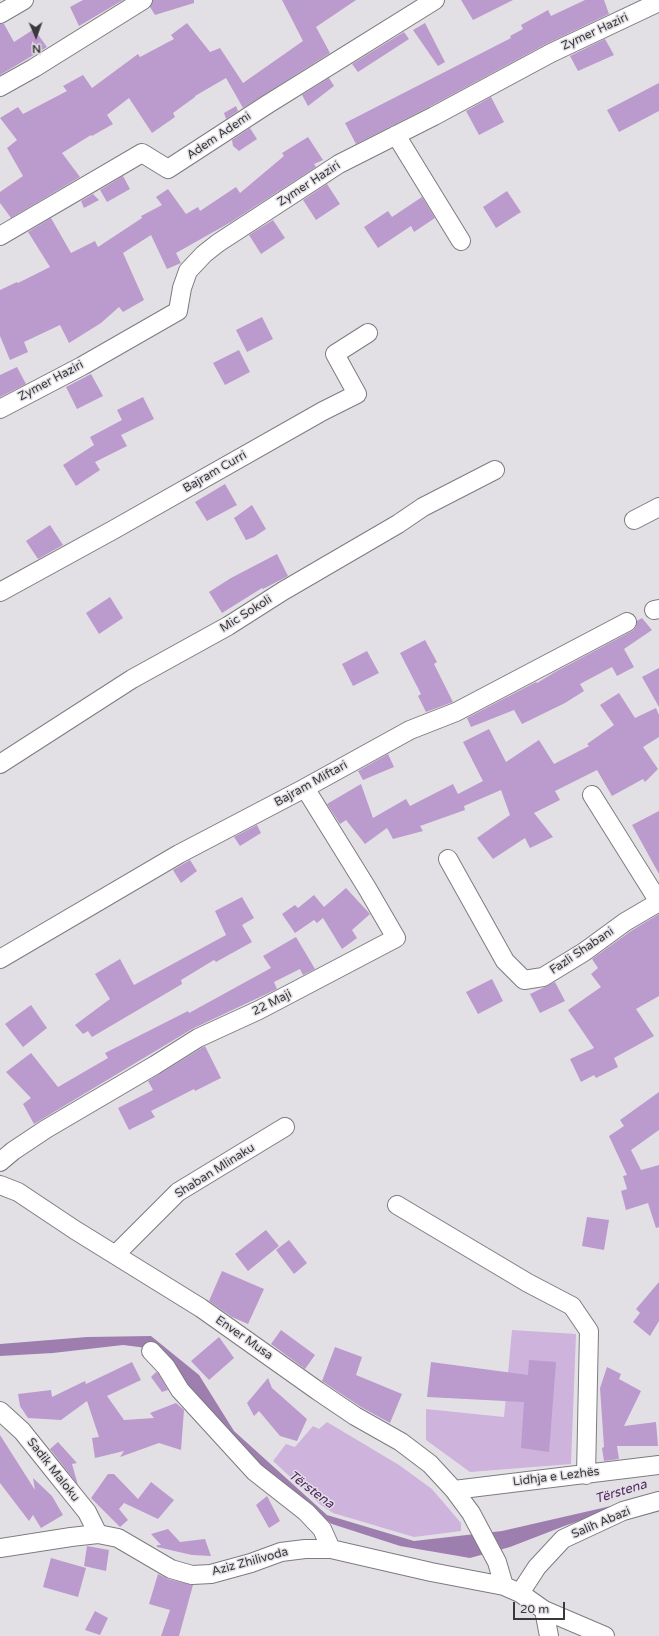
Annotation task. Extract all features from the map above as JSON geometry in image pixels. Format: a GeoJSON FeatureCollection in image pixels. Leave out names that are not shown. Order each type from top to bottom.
{"type":"FeatureCollection","features":[{"type":"Feature","properties":{"kind":"street"},"geometry":{"type":"LineString","coordinates":[[0,14],[24,0]]}},
{"type":"Feature","properties":{"kind":"street"},"geometry":{"type":"LineString","coordinates":[[0,87],[34,68],[143,0]]}},
{"type":"Feature","properties":{"kind":"street","name":"Adem Ademi"},"geometry":{"type":"LineString","coordinates":[[0,236],[142,154],[168,170],[274,100],[435,0]]}},
{"type":"Feature","properties":{"kind":"street","name":"Zymer Haziri"},"geometry":{"type":"LineString","coordinates":[[0,409],[82,366],[178,311],[182,288],[188,271],[204,254],[218,243],[339,164],[551,53],[659,2]]}},
{"type":"Feature","properties":{"kind":"street"},"geometry":{"type":"LineString","coordinates":[[396,135],[461,241]]}},
{"type":"Feature","properties":{"kind":"street","name":"Bajram Curri"},"geometry":{"type":"LineString","coordinates":[[0,592],[113,530],[324,410],[357,394],[335,354],[368,333]]}},
{"type":"Feature","properties":{"kind":"street","name":"Mic Sokoli"},"geometry":{"type":"LineString","coordinates":[[0,764],[132,680],[228,626],[283,591],[398,524],[423,507],[495,470]]}},
{"type":"Feature","properties":{"kind":"street"},"geometry":{"type":"LineString","coordinates":[[634,520],[659,507]]}},
{"type":"Feature","properties":{"kind":"street","name":"Bajram Miftari"},"geometry":{"type":"LineString","coordinates":[[0,959],[179,854],[305,788],[410,730],[456,712],[627,622]]}},
{"type":"Feature","properties":{"kind":"street","name":"22 Maji"},"geometry":{"type":"LineString","coordinates":[[0,1162],[13,1151],[46,1129],[198,1038],[259,1010],[396,938],[305,788]]}},
{"type":"Feature","properties":{"kind":"street","name":"Fazli Shabani"},"geometry":{"type":"LineString","coordinates":[[448,859],[505,961],[524,980],[543,977],[584,952],[625,922],[659,902],[592,795]]}},
{"type":"Feature","properties":{"kind":"street","name":"Shaban Mlinaku"},"geometry":{"type":"LineString","coordinates":[[115,1255],[178,1192],[285,1127]]}},
{"type":"Feature","properties":{"kind":"street","name":"Enver Musa"},"geometry":{"type":"LineString","coordinates":[[0,1185],[18,1192],[115,1255],[201,1308],[355,1416],[401,1442],[430,1464],[454,1490],[471,1513],[512,1590]]}},
{"type":"Feature","properties":{"kind":"street"},"geometry":{"type":"LineString","coordinates":[[397,1205],[528,1283],[572,1306],[588,1331],[586,1475]]}},
{"type":"Feature","properties":{"kind":"street"},"geometry":{"type":"LineString","coordinates":[[151,1351],[166,1367],[180,1390],[255,1472],[306,1512],[322,1529],[331,1549]]}},
{"type":"Feature","properties":{"kind":"street","name":"Sadik Maloku"},"geometry":{"type":"LineString","coordinates":[[0,1410],[22,1431],[54,1470],[87,1512],[98,1534]]}},
{"type":"Feature","properties":{"kind":"street","name":"Lidhja e Lezhës"},"geometry":{"type":"LineString","coordinates":[[454,1490],[659,1465]]}},
{"type":"Feature","properties":{"kind":"street","name":"Salih Abazi"},"geometry":{"type":"LineString","coordinates":[[512,1590],[537,1567],[563,1539],[623,1511],[659,1501]]}},
{"type":"Feature","properties":{"kind":"street","name":"Aziz Zhilivoda"},"geometry":{"type":"LineString","coordinates":[[0,1548],[98,1534],[118,1538],[172,1569],[192,1575],[211,1574],[251,1563],[281,1552],[305,1549],[331,1549],[512,1590]]}},
{"type":"Feature","properties":{"kind":"street"},"geometry":{"type":"LineString","coordinates":[[512,1590],[544,1610],[605,1636]]}},
{"type":"Feature","properties":{"kind":"street"},"geometry":{"type":"LineString","coordinates":[[544,1610],[549,1636]]}},
{"type":"Feature","properties":{"kind":"shaded area"},"geometry":{"type":"Polygon","coordinates":[[[512,1330],[576,1334],[571,1464],[470,1472],[426,1440],[426,1409],[504,1417],[512,1330]]]}},
{"type":"Feature","properties":{"kind":"shaded area"},"geometry":{"type":"Polygon","coordinates":[[[151,1336],[199,1375],[234,1431],[327,1515],[414,1541],[502,1531],[611,1506],[659,1491],[659,1495],[567,1525],[510,1547],[470,1558],[400,1546],[332,1524],[291,1496],[233,1446],[155,1349],[123,1345],[53,1353],[0,1356],[0,1344],[87,1337],[151,1336]]]}},
{"type":"Feature","properties":{"kind":"shaded area"},"geometry":{"type":"Polygon","coordinates":[[[327,1422],[399,1465],[432,1489],[461,1523],[461,1531],[414,1537],[333,1513],[321,1505],[273,1461],[286,1444],[295,1447],[313,1426],[319,1429],[327,1422]]]}},
{"type":"Feature","properties":{"kind":"building"},"geometry":{"type":"Polygon","coordinates":[[[83,0],[123,0],[79,26],[70,7],[83,0]]]}},
{"type":"Feature","properties":{"kind":"building"},"geometry":{"type":"Polygon","coordinates":[[[153,0],[194,0],[194,3],[155,15],[150,7],[153,0]]]}},
{"type":"Feature","properties":{"kind":"building"},"geometry":{"type":"Polygon","coordinates":[[[282,0],[356,0],[316,27],[330,53],[243,108],[226,78],[195,96],[173,113],[175,117],[152,133],[129,98],[107,115],[113,124],[92,136],[91,135],[62,153],[80,177],[11,218],[0,203],[0,192],[23,176],[7,148],[17,140],[0,118],[18,107],[23,114],[67,91],[63,86],[83,75],[92,88],[138,54],[140,57],[174,39],[171,35],[187,23],[210,52],[220,48],[243,83],[303,41],[282,0]]]}},
{"type":"Feature","properties":{"kind":"building"},"geometry":{"type":"Polygon","coordinates":[[[461,0],[513,0],[473,20],[461,0]]]}},
{"type":"Feature","properties":{"kind":"building"},"geometry":{"type":"Polygon","coordinates":[[[585,0],[604,0],[609,14],[546,44],[429,107],[356,144],[345,123],[511,38],[510,36],[523,29],[521,25],[548,10],[551,16],[585,0]]]}},
{"type":"Feature","properties":{"kind":"building"},"geometry":{"type":"Polygon","coordinates":[[[425,23],[445,62],[438,66],[413,30],[425,23]]]}},
{"type":"Feature","properties":{"kind":"building"},"geometry":{"type":"Polygon","coordinates":[[[0,24],[4,24],[14,42],[34,29],[47,47],[0,75],[0,24]]]}},
{"type":"Feature","properties":{"kind":"building"},"geometry":{"type":"Polygon","coordinates":[[[404,32],[409,39],[358,72],[352,64],[404,32]]]}},
{"type":"Feature","properties":{"kind":"building"},"geometry":{"type":"Polygon","coordinates":[[[617,33],[605,39],[614,55],[578,71],[570,56],[617,33]]]}},
{"type":"Feature","properties":{"kind":"building"},"geometry":{"type":"Polygon","coordinates":[[[329,78],[334,86],[308,106],[302,95],[329,78]]]}},
{"type":"Feature","properties":{"kind":"building"},"geometry":{"type":"Polygon","coordinates":[[[659,83],[659,111],[619,132],[607,110],[659,83]]]}},
{"type":"Feature","properties":{"kind":"building"},"geometry":{"type":"Polygon","coordinates":[[[491,97],[504,122],[479,135],[466,111],[491,97]]]}},
{"type":"Feature","properties":{"kind":"building"},"geometry":{"type":"Polygon","coordinates":[[[236,106],[238,111],[226,119],[224,113],[236,106]]]}},
{"type":"Feature","properties":{"kind":"building"},"geometry":{"type":"Polygon","coordinates":[[[250,128],[257,139],[239,151],[233,146],[232,140],[250,128]]]}},
{"type":"Feature","properties":{"kind":"building"},"geometry":{"type":"Polygon","coordinates":[[[308,137],[323,160],[314,164],[316,167],[231,222],[176,253],[181,263],[167,269],[151,235],[123,253],[144,300],[123,312],[119,307],[101,323],[69,343],[60,325],[24,342],[28,352],[10,360],[0,336],[0,290],[50,267],[28,232],[51,218],[71,253],[95,241],[98,247],[142,218],[141,216],[162,205],[156,197],[168,189],[186,214],[198,207],[200,211],[236,187],[240,193],[284,156],[282,153],[308,137]]]}},
{"type":"Feature","properties":{"kind":"building"},"geometry":{"type":"Polygon","coordinates":[[[123,176],[130,189],[107,202],[100,190],[123,176]]]}},
{"type":"Feature","properties":{"kind":"building"},"geometry":{"type":"Polygon","coordinates":[[[327,184],[340,204],[316,220],[303,200],[327,184]]]}},
{"type":"Feature","properties":{"kind":"building"},"geometry":{"type":"Polygon","coordinates":[[[507,191],[521,212],[496,228],[483,207],[507,191]]]}},
{"type":"Feature","properties":{"kind":"building"},"geometry":{"type":"Polygon","coordinates":[[[93,194],[99,200],[84,208],[81,201],[93,194]]]}},
{"type":"Feature","properties":{"kind":"building"},"geometry":{"type":"Polygon","coordinates":[[[422,197],[435,218],[414,232],[411,226],[378,248],[364,227],[388,211],[392,217],[422,197]]]}},
{"type":"Feature","properties":{"kind":"building"},"geometry":{"type":"Polygon","coordinates":[[[273,220],[285,238],[261,254],[249,235],[273,220]]]}},
{"type":"Feature","properties":{"kind":"building"},"geometry":{"type":"Polygon","coordinates":[[[262,317],[273,339],[247,352],[236,330],[262,317]]]}},
{"type":"Feature","properties":{"kind":"building"},"geometry":{"type":"Polygon","coordinates":[[[239,350],[250,372],[225,385],[213,363],[239,350]]]}},
{"type":"Feature","properties":{"kind":"building"},"geometry":{"type":"Polygon","coordinates":[[[17,367],[26,384],[0,397],[0,375],[17,367]]]}},
{"type":"Feature","properties":{"kind":"building"},"geometry":{"type":"Polygon","coordinates":[[[91,374],[103,396],[77,409],[66,387],[91,374]]]}},
{"type":"Feature","properties":{"kind":"building"},"geometry":{"type":"Polygon","coordinates":[[[143,397],[154,419],[121,435],[127,446],[95,462],[100,470],[76,486],[63,465],[94,445],[90,437],[122,420],[117,410],[143,397]]]}},
{"type":"Feature","properties":{"kind":"building"},"geometry":{"type":"Polygon","coordinates":[[[225,484],[237,505],[207,521],[195,502],[225,484]]]}},
{"type":"Feature","properties":{"kind":"building"},"geometry":{"type":"Polygon","coordinates":[[[252,505],[266,529],[254,537],[246,540],[234,518],[252,505]]]}},
{"type":"Feature","properties":{"kind":"building"},"geometry":{"type":"Polygon","coordinates":[[[50,525],[63,545],[38,559],[26,541],[50,525]]]}},
{"type":"Feature","properties":{"kind":"building"},"geometry":{"type":"Polygon","coordinates":[[[277,554],[288,576],[263,589],[262,588],[222,613],[209,592],[231,578],[277,554]]]}},
{"type":"Feature","properties":{"kind":"building"},"geometry":{"type":"Polygon","coordinates":[[[110,597],[123,618],[99,634],[86,613],[110,597]]]}},
{"type":"Feature","properties":{"kind":"building"},"geometry":{"type":"Polygon","coordinates":[[[642,618],[652,630],[624,649],[634,667],[617,676],[612,667],[580,684],[584,691],[565,703],[522,724],[514,710],[471,727],[467,718],[536,682],[537,683],[632,631],[636,627],[637,621],[642,618]]]}},
{"type":"Feature","properties":{"kind":"building"},"geometry":{"type":"Polygon","coordinates":[[[425,640],[437,662],[434,664],[453,702],[426,712],[418,696],[421,694],[400,653],[425,640]]]}},
{"type":"Feature","properties":{"kind":"building"},"geometry":{"type":"Polygon","coordinates":[[[367,651],[379,673],[353,686],[342,664],[367,651]]]}},
{"type":"Feature","properties":{"kind":"building"},"geometry":{"type":"Polygon","coordinates":[[[659,668],[659,707],[642,677],[659,668]]]}},
{"type":"Feature","properties":{"kind":"building"},"geometry":{"type":"Polygon","coordinates":[[[619,693],[635,718],[656,708],[659,715],[659,737],[643,747],[658,769],[645,782],[643,779],[612,796],[597,770],[555,791],[560,800],[534,813],[553,837],[530,848],[525,838],[493,859],[477,838],[510,815],[501,790],[464,806],[465,810],[420,826],[423,831],[393,839],[387,828],[365,844],[346,820],[340,824],[327,804],[361,784],[373,818],[406,799],[410,806],[453,784],[458,794],[483,781],[463,742],[489,729],[506,762],[539,740],[554,764],[589,746],[587,744],[614,725],[600,705],[619,693]]]}},
{"type":"Feature","properties":{"kind":"building"},"geometry":{"type":"Polygon","coordinates":[[[388,754],[394,767],[363,780],[358,771],[388,754]]]}},
{"type":"Feature","properties":{"kind":"building"},"geometry":{"type":"Polygon","coordinates":[[[659,811],[659,874],[632,825],[659,811]]]}},
{"type":"Feature","properties":{"kind":"building"},"geometry":{"type":"Polygon","coordinates":[[[257,825],[261,833],[240,846],[234,837],[257,825]]]}},
{"type":"Feature","properties":{"kind":"building"},"geometry":{"type":"Polygon","coordinates":[[[190,860],[197,871],[181,883],[173,870],[190,860]]]}},
{"type":"Feature","properties":{"kind":"building"},"geometry":{"type":"Polygon","coordinates":[[[346,888],[370,914],[352,930],[357,938],[342,949],[323,918],[317,923],[314,920],[295,933],[282,914],[295,905],[298,908],[314,895],[324,907],[346,888]]]}},
{"type":"Feature","properties":{"kind":"building"},"geometry":{"type":"Polygon","coordinates":[[[242,897],[254,918],[242,925],[252,942],[216,962],[214,960],[181,980],[182,984],[92,1037],[88,1031],[83,1034],[75,1025],[110,999],[95,974],[120,959],[134,985],[226,935],[215,911],[242,897]]]}},
{"type":"Feature","properties":{"kind":"building"},"geometry":{"type":"Polygon","coordinates":[[[659,914],[659,996],[636,1009],[654,1036],[614,1058],[618,1067],[596,1078],[594,1075],[581,1082],[570,1059],[594,1048],[568,1010],[601,987],[591,974],[598,968],[592,959],[631,931],[659,914]]]}},
{"type":"Feature","properties":{"kind":"building"},"geometry":{"type":"Polygon","coordinates":[[[296,937],[315,969],[303,975],[300,969],[274,982],[277,989],[192,1029],[34,1124],[23,1104],[31,1098],[6,1072],[31,1053],[58,1087],[108,1058],[105,1053],[188,1011],[189,1013],[271,968],[263,956],[296,937]]]}},
{"type":"Feature","properties":{"kind":"building"},"geometry":{"type":"Polygon","coordinates":[[[492,979],[503,1001],[478,1014],[466,992],[492,979]]]}},
{"type":"Feature","properties":{"kind":"building"},"geometry":{"type":"Polygon","coordinates":[[[555,982],[565,1001],[540,1013],[530,994],[555,982]]]}},
{"type":"Feature","properties":{"kind":"building"},"geometry":{"type":"Polygon","coordinates":[[[31,1005],[47,1028],[23,1047],[5,1024],[31,1005]]]}},
{"type":"Feature","properties":{"kind":"building"},"geometry":{"type":"Polygon","coordinates":[[[205,1046],[221,1078],[195,1091],[194,1089],[151,1111],[155,1117],[129,1130],[118,1108],[153,1090],[148,1081],[205,1046]]]}},
{"type":"Feature","properties":{"kind":"building"},"geometry":{"type":"Polygon","coordinates":[[[659,1092],[659,1130],[631,1150],[641,1170],[659,1165],[659,1227],[656,1228],[648,1203],[626,1210],[621,1191],[627,1189],[623,1176],[627,1175],[609,1136],[624,1126],[620,1120],[659,1092]]]}},
{"type":"Feature","properties":{"kind":"building"},"geometry":{"type":"Polygon","coordinates":[[[587,1217],[609,1220],[604,1250],[582,1246],[587,1217]]]}},
{"type":"Feature","properties":{"kind":"building"},"geometry":{"type":"Polygon","coordinates":[[[266,1230],[279,1246],[248,1271],[235,1254],[266,1230]]]}},
{"type":"Feature","properties":{"kind":"building"},"geometry":{"type":"Polygon","coordinates":[[[289,1240],[307,1263],[294,1274],[276,1250],[289,1240]]]}},
{"type":"Feature","properties":{"kind":"building"},"geometry":{"type":"Polygon","coordinates":[[[222,1271],[264,1289],[248,1324],[232,1317],[209,1301],[222,1271]]]}},
{"type":"Feature","properties":{"kind":"building"},"geometry":{"type":"Polygon","coordinates":[[[659,1282],[659,1321],[650,1336],[633,1322],[640,1313],[636,1309],[659,1282]]]}},
{"type":"Feature","properties":{"kind":"building"},"geometry":{"type":"Polygon","coordinates":[[[281,1330],[315,1355],[305,1369],[271,1344],[281,1330]]]}},
{"type":"Feature","properties":{"kind":"building"},"geometry":{"type":"Polygon","coordinates":[[[219,1337],[234,1358],[209,1380],[191,1361],[219,1337]]]}},
{"type":"Feature","properties":{"kind":"building"},"geometry":{"type":"Polygon","coordinates":[[[335,1347],[362,1357],[356,1375],[402,1394],[390,1423],[361,1407],[322,1381],[335,1347]]]}},
{"type":"Feature","properties":{"kind":"building"},"geometry":{"type":"Polygon","coordinates":[[[529,1360],[556,1362],[549,1452],[521,1448],[524,1402],[427,1397],[431,1362],[528,1375],[529,1360]]]}},
{"type":"Feature","properties":{"kind":"building"},"geometry":{"type":"Polygon","coordinates":[[[132,1362],[141,1380],[107,1396],[124,1420],[154,1418],[150,1413],[176,1403],[184,1410],[181,1450],[159,1443],[120,1457],[124,1451],[95,1458],[92,1438],[99,1437],[87,1401],[61,1420],[28,1418],[20,1406],[18,1394],[51,1390],[52,1397],[85,1381],[86,1384],[132,1362]]]}},
{"type":"Feature","properties":{"kind":"building"},"geometry":{"type":"Polygon","coordinates":[[[607,1367],[621,1374],[619,1379],[641,1391],[624,1426],[656,1422],[658,1446],[617,1446],[619,1459],[604,1461],[602,1448],[604,1447],[600,1388],[607,1367]]]}},
{"type":"Feature","properties":{"kind":"building"},"geometry":{"type":"Polygon","coordinates":[[[156,1372],[168,1390],[162,1392],[151,1377],[156,1372]]]}},
{"type":"Feature","properties":{"kind":"building"},"geometry":{"type":"Polygon","coordinates":[[[268,1378],[272,1388],[307,1419],[297,1441],[280,1436],[259,1411],[254,1416],[247,1403],[268,1378]]]}},
{"type":"Feature","properties":{"kind":"building"},"geometry":{"type":"Polygon","coordinates":[[[0,1435],[35,1490],[33,1478],[52,1496],[63,1515],[41,1528],[33,1515],[29,1521],[0,1483],[0,1435]]]}},
{"type":"Feature","properties":{"kind":"building"},"geometry":{"type":"Polygon","coordinates":[[[58,1442],[77,1463],[72,1464],[78,1485],[50,1449],[58,1442]]]}},
{"type":"Feature","properties":{"kind":"building"},"geometry":{"type":"Polygon","coordinates":[[[108,1474],[114,1474],[138,1499],[151,1482],[174,1500],[158,1519],[124,1503],[119,1509],[128,1520],[120,1527],[91,1498],[108,1474]]]}},
{"type":"Feature","properties":{"kind":"building"},"geometry":{"type":"Polygon","coordinates":[[[267,1496],[280,1521],[269,1528],[256,1505],[267,1496]]]}},
{"type":"Feature","properties":{"kind":"building"},"geometry":{"type":"Polygon","coordinates":[[[168,1529],[180,1542],[205,1539],[211,1556],[192,1555],[157,1547],[157,1545],[161,1545],[151,1534],[168,1529]]]}},
{"type":"Feature","properties":{"kind":"building"},"geometry":{"type":"Polygon","coordinates":[[[87,1546],[109,1550],[106,1571],[84,1566],[87,1546]]]}},
{"type":"Feature","properties":{"kind":"building"},"geometry":{"type":"Polygon","coordinates":[[[51,1558],[86,1568],[78,1597],[43,1587],[51,1558]]]}},
{"type":"Feature","properties":{"kind":"building"},"geometry":{"type":"Polygon","coordinates":[[[158,1574],[168,1579],[193,1585],[179,1636],[161,1636],[170,1610],[149,1604],[158,1574]]]}},
{"type":"Feature","properties":{"kind":"building"},"geometry":{"type":"Polygon","coordinates":[[[95,1611],[108,1618],[100,1635],[85,1630],[95,1611]]]}},
{"type":"Feature","properties":{"kind":"water label","name":"Tërstena"},"geometry":{"type":"Point","coordinates":[311,1490]}},
{"type":"Feature","properties":{"kind":"water label","name":"Tërstena"},"geometry":{"type":"Point","coordinates":[621,1492]}}]}
